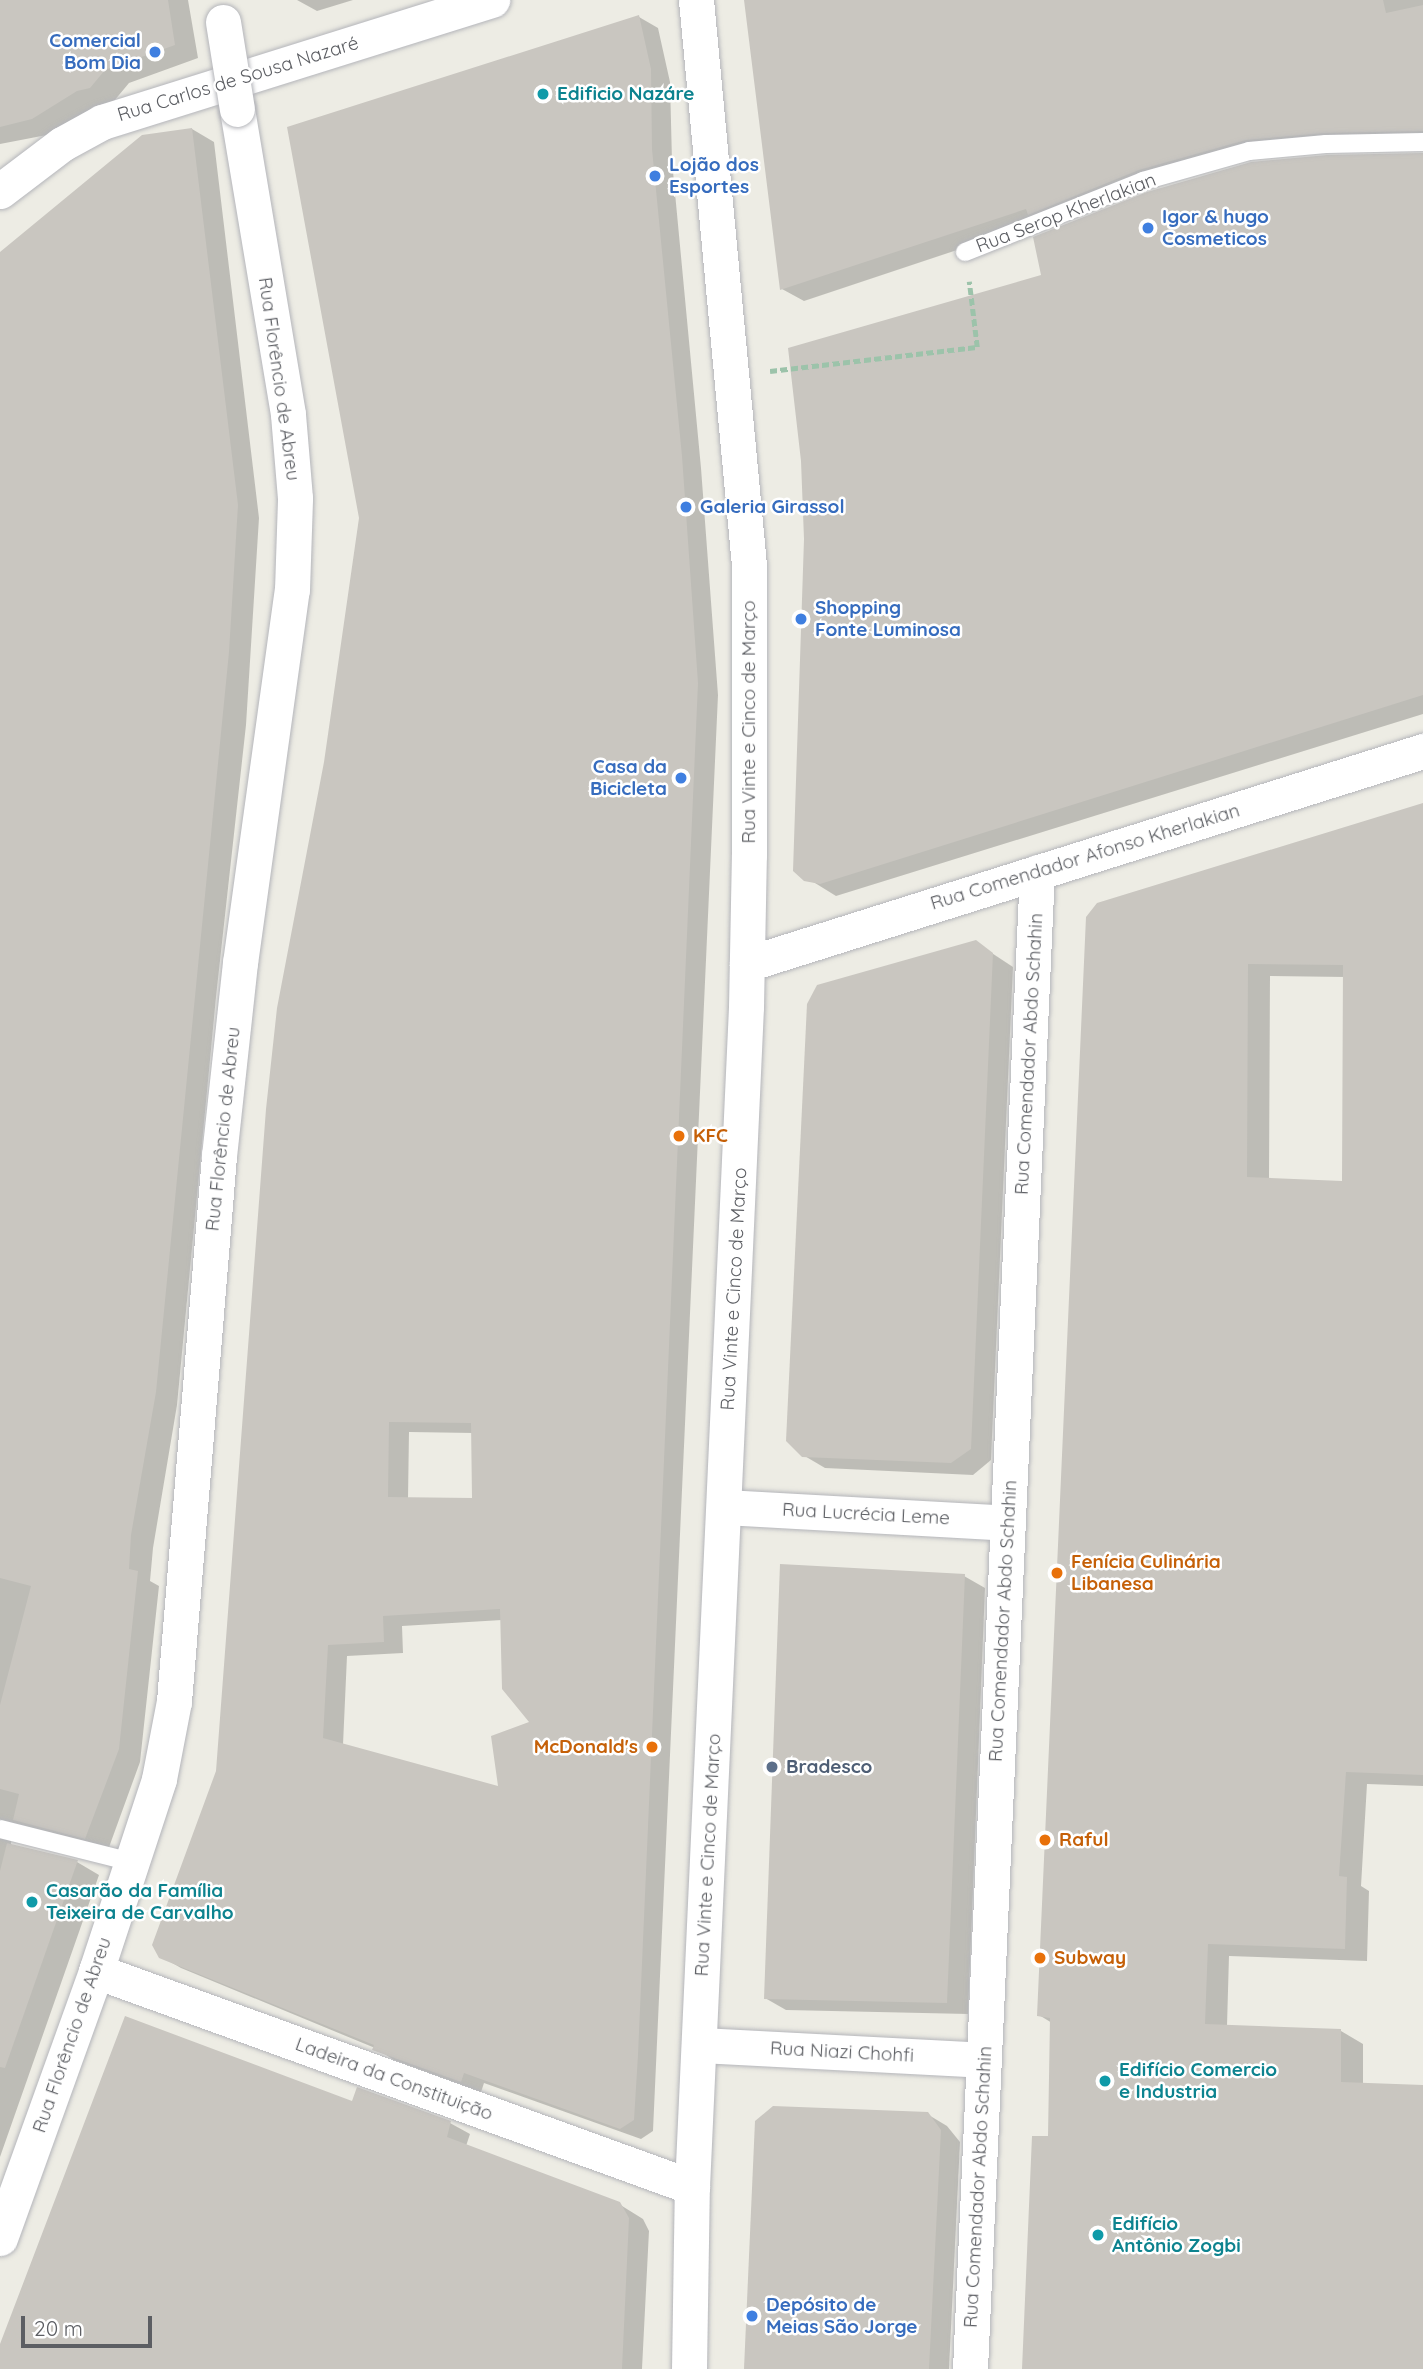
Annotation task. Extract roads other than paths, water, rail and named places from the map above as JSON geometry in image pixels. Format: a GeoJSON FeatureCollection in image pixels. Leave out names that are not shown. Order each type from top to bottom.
{"type":"FeatureCollection","features":[{"type":"Feature","properties":{"kind":"street","name":"Rua Carlos de Sousa Nazaré"},"geometry":{"type":"LineString","coordinates":[[0,191],[62,144],[102,122],[492,0]]}},
{"type":"Feature","properties":{"kind":"street","name":"Rua Vinte e Cinco de Março"},"geometry":{"type":"LineString","coordinates":[[689,2369],[692,2187],[747,964],[749,565],[696,0]]}},
{"type":"Feature","properties":{"kind":"street","name":"Rua Florêncio de Abreu"},"geometry":{"type":"LineString","coordinates":[[0,2238],[96,1971],[159,1779],[174,1701],[226,1087],[240,963],[292,590],[295,498],[288,414],[221,11]]}},
{"type":"Feature","properties":{"kind":"street","name":"Rua Comendador Afonso Kherlakian"},"geometry":{"type":"LineString","coordinates":[[747,964],[1423,751]]}},
{"type":"Feature","properties":{"kind":"street","name":"Rua Comendador Abdo Schahin"},"geometry":{"type":"LineString","coordinates":[[970,2369],[1037,872]]}},
{"type":"Feature","properties":{"kind":"street","name":"Rua Lucrécia Leme"},"geometry":{"type":"LineString","coordinates":[[724,1507],[1008,1523]]}},
{"type":"Feature","properties":{"kind":"street","name":"Ladeira da Constituição"},"geometry":{"type":"LineString","coordinates":[[96,1971],[692,2187]]}},
{"type":"Feature","properties":{"kind":"street","name":"Rua Niazi Chohfi"},"geometry":{"type":"LineString","coordinates":[[699,2045],[984,2060]]}},
{"type":"Feature","properties":{"kind":"lane","name":"Rua Serop Kherlakian"},"geometry":{"type":"LineString","coordinates":[[965,252],[1143,181],[1249,151],[1325,144],[1423,142]]}},
{"type":"Feature","properties":{"kind":"lane"},"geometry":{"type":"LineString","coordinates":[[0,1829],[131,1863]]}},
{"type":"Feature","properties":{"kind":"place","name":"Comercial Bom Dia"},"geometry":{"type":"Point","coordinates":[155,52]}},
{"type":"Feature","properties":{"kind":"place","name":"Edificio Nazáre"},"geometry":{"type":"Point","coordinates":[543,94]}},
{"type":"Feature","properties":{"kind":"place","name":"Lojão dos Esportes"},"geometry":{"type":"Point","coordinates":[655,176]}},
{"type":"Feature","properties":{"kind":"place","name":"Igor & hugo Cosmeticos"},"geometry":{"type":"Point","coordinates":[1148,228]}},
{"type":"Feature","properties":{"kind":"place","name":"Galeria Girassol"},"geometry":{"type":"Point","coordinates":[686,507]}},
{"type":"Feature","properties":{"kind":"place","name":"Shopping Fonte Luminosa"},"geometry":{"type":"Point","coordinates":[801,619]}},
{"type":"Feature","properties":{"kind":"place","name":"Casa da Bicicleta"},"geometry":{"type":"Point","coordinates":[681,778]}},
{"type":"Feature","properties":{"kind":"place","name":"KFC"},"geometry":{"type":"Point","coordinates":[679,1136]}},
{"type":"Feature","properties":{"kind":"place","name":"Fenícia Culinária Libanesa"},"geometry":{"type":"Point","coordinates":[1057,1573]}},
{"type":"Feature","properties":{"kind":"place","name":"McDonald's"},"geometry":{"type":"Point","coordinates":[652,1747]}},
{"type":"Feature","properties":{"kind":"place","name":"Bradesco"},"geometry":{"type":"Point","coordinates":[772,1767]}},
{"type":"Feature","properties":{"kind":"place","name":"Raful"},"geometry":{"type":"Point","coordinates":[1045,1840]}},
{"type":"Feature","properties":{"kind":"place","name":"Casarão da Família Teixeira de Carvalho"},"geometry":{"type":"Point","coordinates":[32,1902]}},
{"type":"Feature","properties":{"kind":"place","name":"Subway"},"geometry":{"type":"Point","coordinates":[1040,1958]}},
{"type":"Feature","properties":{"kind":"place","name":"Edifício Comercio e Industria"},"geometry":{"type":"Point","coordinates":[1105,2081]}},
{"type":"Feature","properties":{"kind":"place","name":"Edifício Antônio Zogbi"},"geometry":{"type":"Point","coordinates":[1098,2235]}},
{"type":"Feature","properties":{"kind":"place","name":"Depósito de Meias São Jorge"},"geometry":{"type":"Point","coordinates":[752,2316]}}]}
